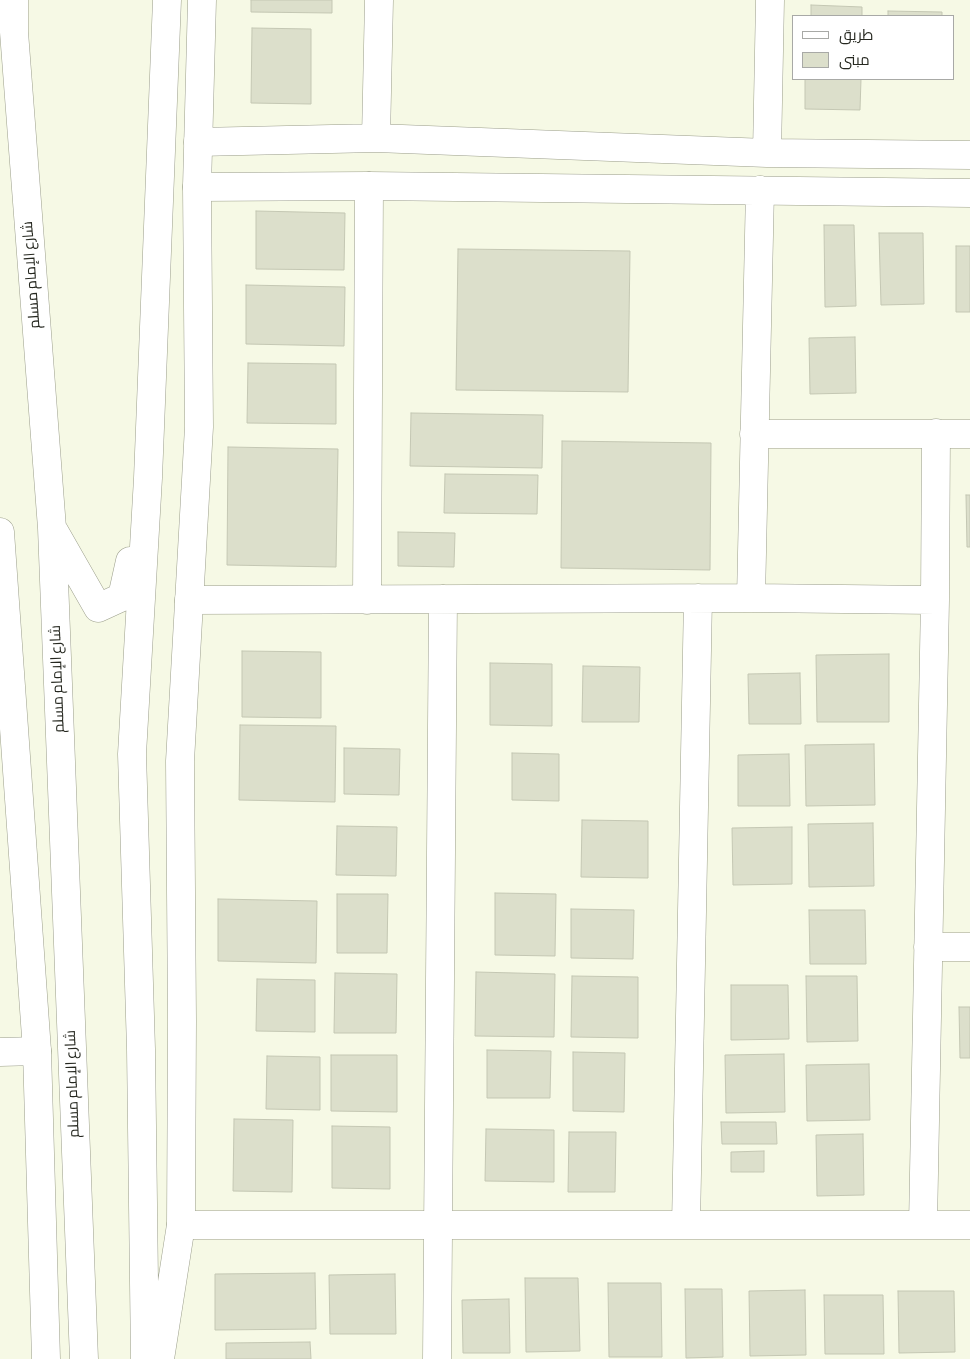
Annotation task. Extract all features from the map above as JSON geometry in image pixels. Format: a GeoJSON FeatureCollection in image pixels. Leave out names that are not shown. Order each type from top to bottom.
{"type":"FeatureCollection","features":[{"type":"Feature","properties":{"kind":"street","name":"شارع الإمام مسلم"},"geometry":{"type":"LineString","coordinates":[[14,0],[14,32],[8,45],[52,528],[84,1359]]}},
{"type":"Feature","properties":{"kind":"street"},"geometry":{"type":"LineString","coordinates":[[145,1359],[141,1049],[132,754],[148,478],[167,0]]}},
{"type":"Feature","properties":{"kind":"street"},"geometry":{"type":"LineString","coordinates":[[160,1359],[181,1225],[180,761],[199,427],[197,187],[202,0]]}},
{"type":"Feature","properties":{"kind":"street"},"geometry":{"type":"LineString","coordinates":[[376,138],[379,0]]}},
{"type":"Feature","properties":{"kind":"street"},"geometry":{"type":"LineString","coordinates":[[766,153],[770,0]]}},
{"type":"Feature","properties":{"kind":"street"},"geometry":{"type":"LineString","coordinates":[[198,142],[376,138],[766,153],[970,155]]}},
{"type":"Feature","properties":{"kind":"street"},"geometry":{"type":"LineString","coordinates":[[197,187],[369,186],[970,193]]}},
{"type":"Feature","properties":{"kind":"street"},"geometry":{"type":"LineString","coordinates":[[367,600],[369,186]]}},
{"type":"Feature","properties":{"kind":"street"},"geometry":{"type":"LineString","coordinates":[[751,598],[760,190]]}},
{"type":"Feature","properties":{"kind":"street"},"geometry":{"type":"LineString","coordinates":[[922,1225],[935,600],[936,433]]}},
{"type":"Feature","properties":{"kind":"street"},"geometry":{"type":"LineString","coordinates":[[754,434],[970,434]]}},
{"type":"Feature","properties":{"kind":"street"},"geometry":{"type":"LineString","coordinates":[[52,528],[98,608],[122,597],[148,478]]}},
{"type":"Feature","properties":{"kind":"street"},"geometry":{"type":"LineString","coordinates":[[1,549],[9,792],[37,1051],[46,1359]]}},
{"type":"Feature","properties":{"kind":"street"},"geometry":{"type":"LineString","coordinates":[[189,600],[698,598],[935,600]]}},
{"type":"Feature","properties":{"kind":"street"},"geometry":{"type":"LineString","coordinates":[[686,1225],[698,598]]}},
{"type":"Feature","properties":{"kind":"street"},"geometry":{"type":"LineString","coordinates":[[437,1359],[443,599]]}},
{"type":"Feature","properties":{"kind":"street"},"geometry":{"type":"LineString","coordinates":[[928,947],[970,947]]}},
{"type":"Feature","properties":{"kind":"street"},"geometry":{"type":"LineString","coordinates":[[0,1052],[37,1051]]}},
{"type":"Feature","properties":{"kind":"street"},"geometry":{"type":"LineString","coordinates":[[181,1225],[970,1225]]}},
{"type":"Feature","properties":{"kind":"building"},"geometry":{"type":"Polygon","coordinates":[[[251,0],[332,0],[332,13],[251,12],[251,0]]]}},
{"type":"Feature","properties":{"kind":"building"},"geometry":{"type":"Polygon","coordinates":[[[811,5],[862,7],[862,15],[811,15],[811,5]]]}},
{"type":"Feature","properties":{"kind":"building"},"geometry":{"type":"Polygon","coordinates":[[[888,11],[942,12],[942,15],[888,15],[888,11]]]}},
{"type":"Feature","properties":{"kind":"building"},"geometry":{"type":"Polygon","coordinates":[[[252,28],[311,29],[311,104],[251,103],[252,28]]]}},
{"type":"Feature","properties":{"kind":"building"},"geometry":{"type":"Polygon","coordinates":[[[805,80],[861,80],[860,110],[805,109],[805,80]]]}},
{"type":"Feature","properties":{"kind":"building"},"geometry":{"type":"Polygon","coordinates":[[[256,211],[345,213],[344,270],[256,269],[256,211]]]}},
{"type":"Feature","properties":{"kind":"building"},"geometry":{"type":"Polygon","coordinates":[[[824,225],[854,225],[856,306],[825,307],[824,225]]]}},
{"type":"Feature","properties":{"kind":"building"},"geometry":{"type":"Polygon","coordinates":[[[879,233],[923,233],[924,304],[881,305],[879,233]]]}},
{"type":"Feature","properties":{"kind":"building"},"geometry":{"type":"Polygon","coordinates":[[[956,246],[970,246],[970,312],[956,312],[956,246]]]}},
{"type":"Feature","properties":{"kind":"building"},"geometry":{"type":"Polygon","coordinates":[[[458,249],[630,251],[628,392],[456,390],[458,249]]]}},
{"type":"Feature","properties":{"kind":"building"},"geometry":{"type":"Polygon","coordinates":[[[246,285],[345,287],[344,346],[246,344],[246,285]]]}},
{"type":"Feature","properties":{"kind":"building"},"geometry":{"type":"Polygon","coordinates":[[[855,337],[856,393],[810,394],[809,338],[855,337]]]}},
{"type":"Feature","properties":{"kind":"building"},"geometry":{"type":"Polygon","coordinates":[[[248,363],[336,364],[336,424],[247,423],[248,363]]]}},
{"type":"Feature","properties":{"kind":"building"},"geometry":{"type":"Polygon","coordinates":[[[411,413],[543,415],[542,468],[410,466],[411,413]]]}},
{"type":"Feature","properties":{"kind":"building"},"geometry":{"type":"Polygon","coordinates":[[[562,441],[711,443],[710,570],[561,568],[562,441]]]}},
{"type":"Feature","properties":{"kind":"building"},"geometry":{"type":"Polygon","coordinates":[[[228,447],[338,449],[336,567],[227,565],[228,447]]]}},
{"type":"Feature","properties":{"kind":"building"},"geometry":{"type":"Polygon","coordinates":[[[445,474],[538,475],[537,514],[444,513],[445,474]]]}},
{"type":"Feature","properties":{"kind":"building"},"geometry":{"type":"Polygon","coordinates":[[[966,495],[970,495],[970,547],[967,547],[966,495]]]}},
{"type":"Feature","properties":{"kind":"building"},"geometry":{"type":"Polygon","coordinates":[[[398,532],[455,533],[454,567],[398,566],[398,532]]]}},
{"type":"Feature","properties":{"kind":"building"},"geometry":{"type":"Polygon","coordinates":[[[242,651],[321,652],[321,718],[242,717],[242,651]]]}},
{"type":"Feature","properties":{"kind":"building"},"geometry":{"type":"Polygon","coordinates":[[[889,654],[889,722],[817,722],[816,655],[889,654]]]}},
{"type":"Feature","properties":{"kind":"building"},"geometry":{"type":"Polygon","coordinates":[[[490,663],[552,664],[552,726],[490,725],[490,663]]]}},
{"type":"Feature","properties":{"kind":"building"},"geometry":{"type":"Polygon","coordinates":[[[583,666],[640,667],[639,722],[582,722],[583,666]]]}},
{"type":"Feature","properties":{"kind":"building"},"geometry":{"type":"Polygon","coordinates":[[[800,673],[801,724],[749,724],[748,674],[800,673]]]}},
{"type":"Feature","properties":{"kind":"building"},"geometry":{"type":"Polygon","coordinates":[[[240,725],[336,726],[335,802],[239,800],[240,725]]]}},
{"type":"Feature","properties":{"kind":"building"},"geometry":{"type":"Polygon","coordinates":[[[874,744],[875,805],[806,806],[805,745],[874,744]]]}},
{"type":"Feature","properties":{"kind":"building"},"geometry":{"type":"Polygon","coordinates":[[[344,748],[400,749],[399,795],[344,794],[344,748]]]}},
{"type":"Feature","properties":{"kind":"building"},"geometry":{"type":"Polygon","coordinates":[[[512,753],[559,754],[559,801],[512,800],[512,753]]]}},
{"type":"Feature","properties":{"kind":"building"},"geometry":{"type":"Polygon","coordinates":[[[789,754],[790,806],[738,806],[738,755],[789,754]]]}},
{"type":"Feature","properties":{"kind":"building"},"geometry":{"type":"Polygon","coordinates":[[[582,820],[648,821],[648,878],[581,877],[582,820]]]}},
{"type":"Feature","properties":{"kind":"building"},"geometry":{"type":"Polygon","coordinates":[[[873,823],[874,886],[809,887],[808,824],[873,823]]]}},
{"type":"Feature","properties":{"kind":"building"},"geometry":{"type":"Polygon","coordinates":[[[337,826],[397,827],[396,876],[336,875],[337,826]]]}},
{"type":"Feature","properties":{"kind":"building"},"geometry":{"type":"Polygon","coordinates":[[[792,827],[792,884],[733,885],[732,828],[792,827]]]}},
{"type":"Feature","properties":{"kind":"building"},"geometry":{"type":"Polygon","coordinates":[[[495,893],[556,894],[555,956],[495,955],[495,893]]]}},
{"type":"Feature","properties":{"kind":"building"},"geometry":{"type":"Polygon","coordinates":[[[337,894],[388,894],[387,953],[337,953],[337,894]]]}},
{"type":"Feature","properties":{"kind":"building"},"geometry":{"type":"Polygon","coordinates":[[[218,899],[317,901],[316,963],[218,961],[218,899]]]}},
{"type":"Feature","properties":{"kind":"building"},"geometry":{"type":"Polygon","coordinates":[[[571,909],[634,910],[633,959],[571,958],[571,909]]]}},
{"type":"Feature","properties":{"kind":"building"},"geometry":{"type":"Polygon","coordinates":[[[809,910],[865,910],[866,964],[810,964],[809,910]]]}},
{"type":"Feature","properties":{"kind":"building"},"geometry":{"type":"Polygon","coordinates":[[[476,972],[555,974],[554,1037],[475,1036],[476,972]]]}},
{"type":"Feature","properties":{"kind":"building"},"geometry":{"type":"Polygon","coordinates":[[[335,973],[397,974],[396,1033],[334,1033],[335,973]]]}},
{"type":"Feature","properties":{"kind":"building"},"geometry":{"type":"Polygon","coordinates":[[[572,976],[638,977],[638,1038],[571,1037],[572,976]]]}},
{"type":"Feature","properties":{"kind":"building"},"geometry":{"type":"Polygon","coordinates":[[[806,976],[857,976],[858,1041],[807,1042],[806,976]]]}},
{"type":"Feature","properties":{"kind":"building"},"geometry":{"type":"Polygon","coordinates":[[[257,979],[315,980],[315,1032],[256,1031],[257,979]]]}},
{"type":"Feature","properties":{"kind":"building"},"geometry":{"type":"Polygon","coordinates":[[[731,985],[788,985],[789,1039],[731,1040],[731,985]]]}},
{"type":"Feature","properties":{"kind":"building"},"geometry":{"type":"Polygon","coordinates":[[[959,1007],[970,1007],[970,1058],[960,1058],[959,1007]]]}},
{"type":"Feature","properties":{"kind":"building"},"geometry":{"type":"Polygon","coordinates":[[[487,1050],[551,1051],[550,1098],[487,1098],[487,1050]]]}},
{"type":"Feature","properties":{"kind":"building"},"geometry":{"type":"Polygon","coordinates":[[[573,1052],[625,1053],[624,1112],[573,1111],[573,1052]]]}},
{"type":"Feature","properties":{"kind":"building"},"geometry":{"type":"Polygon","coordinates":[[[784,1054],[785,1112],[726,1113],[725,1055],[784,1054]]]}},
{"type":"Feature","properties":{"kind":"building"},"geometry":{"type":"Polygon","coordinates":[[[331,1055],[397,1055],[397,1112],[331,1111],[331,1055]]]}},
{"type":"Feature","properties":{"kind":"building"},"geometry":{"type":"Polygon","coordinates":[[[267,1056],[320,1057],[320,1110],[266,1109],[267,1056]]]}},
{"type":"Feature","properties":{"kind":"building"},"geometry":{"type":"Polygon","coordinates":[[[869,1064],[870,1120],[807,1121],[806,1065],[869,1064]]]}},
{"type":"Feature","properties":{"kind":"building"},"geometry":{"type":"Polygon","coordinates":[[[234,1119],[293,1120],[292,1192],[233,1191],[234,1119]]]}},
{"type":"Feature","properties":{"kind":"building"},"geometry":{"type":"Polygon","coordinates":[[[721,1122],[776,1122],[777,1144],[722,1144],[721,1122]]]}},
{"type":"Feature","properties":{"kind":"building"},"geometry":{"type":"Polygon","coordinates":[[[332,1126],[390,1127],[390,1189],[332,1188],[332,1126]]]}},
{"type":"Feature","properties":{"kind":"building"},"geometry":{"type":"Polygon","coordinates":[[[486,1129],[554,1130],[554,1182],[485,1181],[486,1129]]]}},
{"type":"Feature","properties":{"kind":"building"},"geometry":{"type":"Polygon","coordinates":[[[569,1132],[616,1132],[615,1192],[568,1192],[569,1132]]]}},
{"type":"Feature","properties":{"kind":"building"},"geometry":{"type":"Polygon","coordinates":[[[863,1134],[864,1195],[817,1196],[816,1135],[863,1134]]]}},
{"type":"Feature","properties":{"kind":"building"},"geometry":{"type":"Polygon","coordinates":[[[764,1151],[764,1172],[731,1172],[731,1152],[764,1151]]]}},
{"type":"Feature","properties":{"kind":"building"},"geometry":{"type":"Polygon","coordinates":[[[315,1273],[316,1329],[215,1330],[215,1274],[315,1273]]]}},
{"type":"Feature","properties":{"kind":"building"},"geometry":{"type":"Polygon","coordinates":[[[395,1274],[396,1334],[330,1334],[329,1275],[395,1274]]]}},
{"type":"Feature","properties":{"kind":"building"},"geometry":{"type":"Polygon","coordinates":[[[525,1278],[578,1278],[580,1351],[526,1352],[525,1278]]]}},
{"type":"Feature","properties":{"kind":"building"},"geometry":{"type":"Polygon","coordinates":[[[608,1283],[661,1283],[662,1357],[609,1357],[608,1283]]]}},
{"type":"Feature","properties":{"kind":"building"},"geometry":{"type":"Polygon","coordinates":[[[685,1289],[722,1289],[723,1357],[686,1358],[685,1289]]]}},
{"type":"Feature","properties":{"kind":"building"},"geometry":{"type":"Polygon","coordinates":[[[805,1290],[806,1355],[750,1356],[749,1291],[805,1290]]]}},
{"type":"Feature","properties":{"kind":"building"},"geometry":{"type":"Polygon","coordinates":[[[898,1291],[954,1291],[955,1352],[899,1353],[898,1291]]]}},
{"type":"Feature","properties":{"kind":"building"},"geometry":{"type":"Polygon","coordinates":[[[824,1295],[883,1295],[884,1354],[825,1354],[824,1295]]]}},
{"type":"Feature","properties":{"kind":"building"},"geometry":{"type":"Polygon","coordinates":[[[509,1299],[510,1353],[463,1353],[462,1300],[509,1299]]]}},
{"type":"Feature","properties":{"kind":"building"},"geometry":{"type":"Polygon","coordinates":[[[310,1342],[311,1359],[226,1359],[226,1343],[310,1342]]]}}]}
